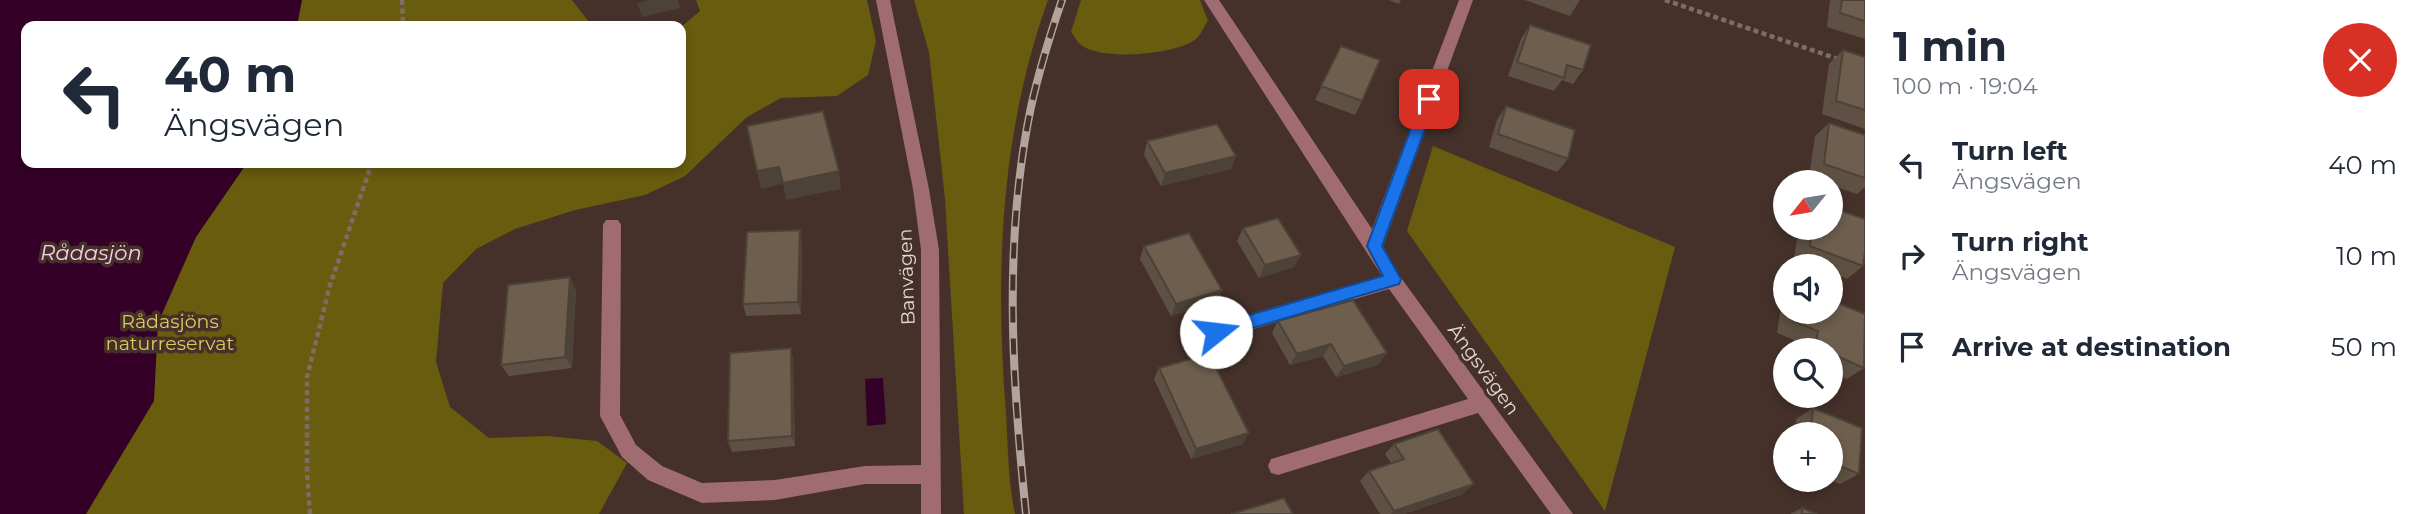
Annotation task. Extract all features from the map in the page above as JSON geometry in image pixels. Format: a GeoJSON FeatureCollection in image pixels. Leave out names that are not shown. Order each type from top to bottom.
{"type":"FeatureCollection","features":[{"type":"Feature","properties":{"kind":"street","name":"Banvägen"},"geometry":{"type":"LineString","coordinates":[[883,0],[921,189],[930,250],[931,514]]}},
{"type":"Feature","properties":{"kind":"street","name":"Ängsvägen"},"geometry":{"type":"LineString","coordinates":[[1211,0],[1374,246],[1393,279],[1563,514]]}},
{"type":"Feature","properties":{"kind":"street"},"geometry":{"type":"LineString","coordinates":[[1374,246],[1466,0]]}},
{"type":"Feature","properties":{"kind":"street"},"geometry":{"type":"LineString","coordinates":[[612,225],[610,416],[629,451],[655,473],[702,493],[775,490],[865,475],[929,474]]}},
{"type":"Feature","properties":{"kind":"street"},"geometry":{"type":"LineString","coordinates":[[1216,332],[1393,279]]}},
{"type":"Feature","properties":{"kind":"street"},"geometry":{"type":"LineString","coordinates":[[1278,466],[1483,403]]}},
{"type":"Feature","properties":{"kind":"path"},"geometry":{"type":"LineString","coordinates":[[402,0],[403,21]]}},
{"type":"Feature","properties":{"kind":"path"},"geometry":{"type":"LineString","coordinates":[[1665,0],[1852,63]]}},
{"type":"Feature","properties":{"kind":"path"},"geometry":{"type":"LineString","coordinates":[[310,514],[307,377],[330,285],[370,168]]}},
{"type":"Feature","properties":{"kind":"green space","name":"Rådasjöns naturreservat"},"geometry":{"type":"Polygon","coordinates":[[[0,0],[572,0],[588,21],[21,21],[21,168],[686,168],[686,23],[700,11],[696,0],[867,0],[876,41],[868,75],[837,96],[781,98],[747,117],[685,176],[645,195],[575,210],[515,229],[476,249],[443,283],[436,362],[450,407],[489,438],[547,436],[597,441],[627,463],[599,514],[0,514],[0,0]]]}},
{"type":"Feature","properties":{"kind":"green space"},"geometry":{"type":"Polygon","coordinates":[[[914,0],[1048,0],[1020,101],[1005,204],[1001,309],[1010,477],[1015,514],[964,514],[945,199],[929,52],[914,0]]]}},
{"type":"Feature","properties":{"kind":"green space"},"geometry":{"type":"Polygon","coordinates":[[[1081,0],[1200,0],[1208,21],[1196,39],[1186,45],[1138,54],[1105,53],[1081,45],[1071,32],[1081,0]]]}},
{"type":"Feature","properties":{"kind":"green space"},"geometry":{"type":"Polygon","coordinates":[[[1433,146],[1675,247],[1605,511],[1407,231],[1433,146]]]}},
{"type":"Feature","properties":{"kind":"water","name":"Rådasjön"},"geometry":{"type":"Polygon","coordinates":[[[0,0],[302,0],[298,21],[21,21],[21,168],[244,168],[196,237],[158,323],[154,401],[86,514],[0,514],[0,0]]]}},
{"type":"Feature","properties":{"kind":"water"},"geometry":{"type":"Polygon","coordinates":[[[883,378],[886,424],[867,426],[865,379],[883,378]]]}},
{"type":"Feature","properties":{"kind":"building"},"geometry":{"type":"Polygon","coordinates":[[[1842,0],[1865,0],[1865,21],[1840,13],[1842,0]]]}},
{"type":"Feature","properties":{"kind":"building"},"geometry":{"type":"Polygon","coordinates":[[[1530,25],[1591,45],[1583,70],[1567,65],[1564,78],[1517,62],[1530,25]]]}},
{"type":"Feature","properties":{"kind":"building"},"geometry":{"type":"Polygon","coordinates":[[[1341,46],[1380,60],[1362,101],[1321,86],[1341,46]]]}},
{"type":"Feature","properties":{"kind":"building"},"geometry":{"type":"Polygon","coordinates":[[[1843,50],[1865,57],[1865,110],[1836,101],[1843,50]]]}},
{"type":"Feature","properties":{"kind":"building"},"geometry":{"type":"Polygon","coordinates":[[[1506,106],[1575,130],[1568,159],[1498,134],[1506,106]]]}},
{"type":"Feature","properties":{"kind":"building"},"geometry":{"type":"Polygon","coordinates":[[[823,111],[839,171],[783,183],[779,167],[757,171],[747,126],[823,111]]]}},
{"type":"Feature","properties":{"kind":"building"},"geometry":{"type":"Polygon","coordinates":[[[1829,123],[1865,135],[1865,178],[1824,164],[1829,123]]]}},
{"type":"Feature","properties":{"kind":"building"},"geometry":{"type":"Polygon","coordinates":[[[1217,124],[1236,156],[1165,173],[1147,141],[1217,124]]]}},
{"type":"Feature","properties":{"kind":"building"},"geometry":{"type":"Polygon","coordinates":[[[1843,211],[1865,219],[1863,266],[1843,258],[1843,254],[1831,254],[1810,246],[1811,240],[1843,240],[1843,211]]]}},
{"type":"Feature","properties":{"kind":"building"},"geometry":{"type":"Polygon","coordinates":[[[1278,218],[1301,255],[1265,265],[1243,228],[1278,218]]]}},
{"type":"Feature","properties":{"kind":"building"},"geometry":{"type":"Polygon","coordinates":[[[800,230],[798,302],[743,304],[747,232],[800,230]]]}},
{"type":"Feature","properties":{"kind":"building"},"geometry":{"type":"Polygon","coordinates":[[[1189,233],[1222,290],[1176,304],[1144,246],[1189,233]]]}},
{"type":"Feature","properties":{"kind":"building"},"geometry":{"type":"Polygon","coordinates":[[[570,277],[565,357],[501,365],[508,285],[570,277]]]}},
{"type":"Feature","properties":{"kind":"building"},"geometry":{"type":"Polygon","coordinates":[[[1353,300],[1387,353],[1344,366],[1331,344],[1297,354],[1278,321],[1353,300]]]}},
{"type":"Feature","properties":{"kind":"building"},"geometry":{"type":"Polygon","coordinates":[[[1843,305],[1865,314],[1864,368],[1843,359],[1843,338],[1817,338],[1818,331],[1800,324],[1843,324],[1843,305]]]}},
{"type":"Feature","properties":{"kind":"building"},"geometry":{"type":"Polygon","coordinates":[[[791,348],[792,436],[728,441],[730,353],[791,348]]]}},
{"type":"Feature","properties":{"kind":"building"},"geometry":{"type":"Polygon","coordinates":[[[1209,354],[1249,433],[1196,449],[1159,368],[1209,354]]]}},
{"type":"Feature","properties":{"kind":"building"},"geometry":{"type":"Polygon","coordinates":[[[1813,408],[1862,428],[1859,474],[1843,467],[1843,422],[1812,422],[1813,408]]]}},
{"type":"Feature","properties":{"kind":"building"},"geometry":{"type":"Polygon","coordinates":[[[1438,429],[1474,484],[1394,511],[1369,471],[1404,459],[1394,444],[1438,429]]]}},
{"type":"Feature","properties":{"kind":"building"},"geometry":{"type":"Polygon","coordinates":[[[1284,498],[1293,514],[1231,514],[1284,498]]]}},
{"type":"Feature","properties":{"kind":"building"},"geometry":{"type":"Polygon","coordinates":[[[1802,508],[1817,514],[1802,514],[1802,508]]]}},
{"type":"Feature","properties":{"kind":"railway"},"geometry":{"type":"LineString","coordinates":[[1026,514],[1014,361],[1013,259],[1016,208],[1031,107],[1062,0]]}},
{"type":"Feature","properties":{"kind":"route"},"geometry":{"type":"LineString","coordinates":[[1216,332],[1393,279],[1374,246],[1429,99]]}}]}
